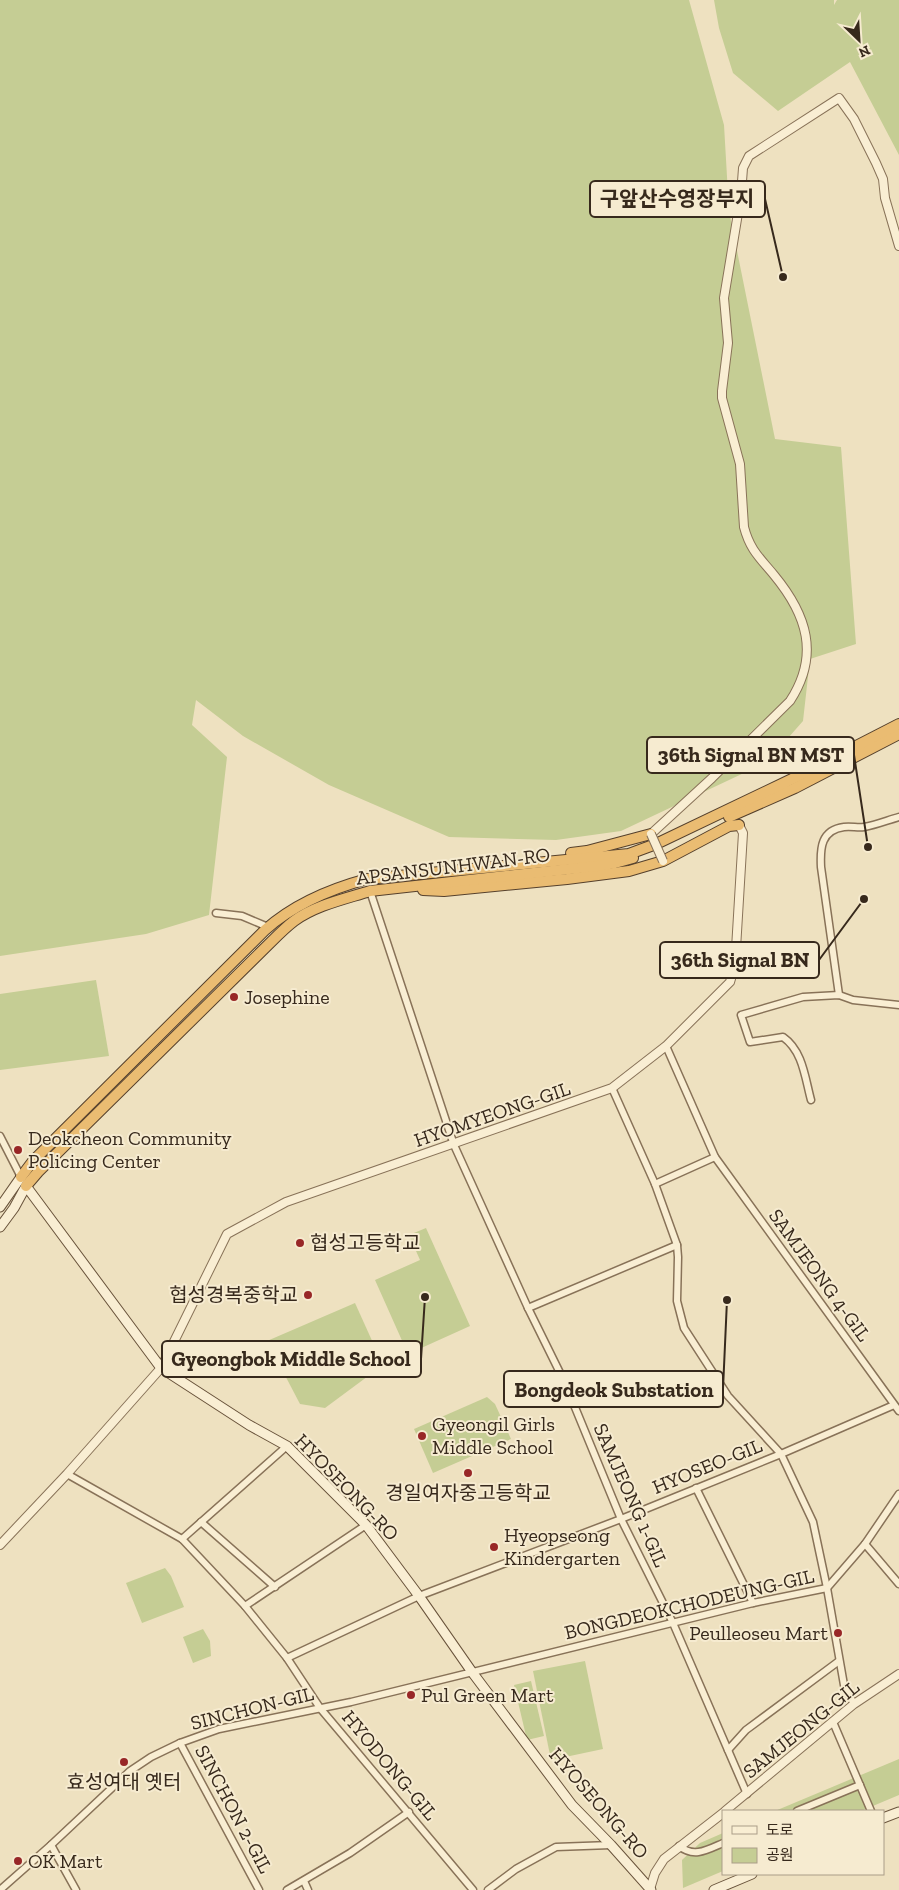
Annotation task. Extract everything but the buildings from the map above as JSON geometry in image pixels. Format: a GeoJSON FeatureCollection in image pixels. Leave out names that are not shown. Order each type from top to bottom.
{"type":"FeatureCollection","features":[{"type":"Feature","properties":{"kind":"highway","name":"APSANSUNHWAN-RO"},"geometry":{"type":"LineString","coordinates":[[24,1182],[33,1161],[268,927],[302,904],[342,886],[367,879],[629,854],[656,844],[793,783],[899,724]]}},
{"type":"Feature","properties":{"kind":"highway","name":"APSANSUNHWAN-RO"},"geometry":{"type":"LineString","coordinates":[[24,1182],[45,1165],[294,921],[336,901],[370,891],[616,863],[637,856],[899,734]]}},
{"type":"Feature","properties":{"kind":"highway"},"geometry":{"type":"LineString","coordinates":[[387,889],[444,891],[629,871],[663,861],[729,826],[739,825]]}},
{"type":"Feature","properties":{"kind":"highway"},"geometry":{"type":"LineString","coordinates":[[387,877],[407,871],[587,851],[651,834]]}},
{"type":"Feature","properties":{"kind":"main road","name":"APSANSUNHWAN-RO"},"geometry":{"type":"LineString","coordinates":[[0,1207],[24,1182]]}},
{"type":"Feature","properties":{"kind":"main road","name":"APSANSUNHWAN-RO"},"geometry":{"type":"LineString","coordinates":[[0,1227],[14,1208],[24,1182]]}},
{"type":"Feature","properties":{"kind":"main road","name":"HYOSEONG-RO"},"geometry":{"type":"LineString","coordinates":[[24,1182],[161,1368],[287,1446],[366,1525],[472,1672],[572,1805],[650,1889]]}},
{"type":"Feature","properties":{"kind":"main road"},"geometry":{"type":"LineString","coordinates":[[884,1818],[899,1812]]}},
{"type":"Feature","properties":{"kind":"main road"},"geometry":{"type":"LineString","coordinates":[[714,1890],[750,1875]]}},
{"type":"Feature","properties":{"kind":"street"},"geometry":{"type":"LineString","coordinates":[[663,861],[651,834],[712,778],[790,701],[800,686],[808,650],[806,630],[801,616],[780,582],[750,546],[746,534],[740,464],[722,398],[728,343],[724,298],[741,195],[743,168],[749,156],[839,98],[854,119],[883,179],[885,198],[899,246]]}},
{"type":"Feature","properties":{"kind":"street"},"geometry":{"type":"LineString","coordinates":[[839,995],[821,866],[820,851],[824,839],[832,831],[842,827],[864,827],[899,817]]}},
{"type":"Feature","properties":{"kind":"street","name":"HYOMYEONG-GIL"},"geometry":{"type":"LineString","coordinates":[[0,1545],[67,1474],[161,1368],[228,1234],[286,1202],[454,1145],[612,1088],[666,1046],[730,982],[735,965],[743,833],[739,825]]}},
{"type":"Feature","properties":{"kind":"street","name":"SAMJEONG 1-GIL"},"geometry":{"type":"LineString","coordinates":[[370,891],[454,1145],[528,1308],[565,1383],[621,1518],[673,1623],[747,1794]]}},
{"type":"Feature","properties":{"kind":"street"},"geometry":{"type":"LineString","coordinates":[[216,913],[242,916],[268,927]]}},
{"type":"Feature","properties":{"kind":"street"},"geometry":{"type":"LineString","coordinates":[[811,1100],[800,1058],[789,1041],[783,1037],[750,1042],[742,1015],[760,1008],[803,997],[839,995],[853,1000],[899,1005]]}},
{"type":"Feature","properties":{"kind":"street","name":"SAMJEONG 4-GIL"},"geometry":{"type":"LineString","coordinates":[[666,1046],[715,1157],[899,1411]]}},
{"type":"Feature","properties":{"kind":"street"},"geometry":{"type":"LineString","coordinates":[[612,1088],[655,1184],[677,1245],[677,1301],[684,1328],[728,1396],[781,1454],[813,1522],[828,1588],[844,1685],[854,1704]]}},
{"type":"Feature","properties":{"kind":"street"},"geometry":{"type":"LineString","coordinates":[[0,1136],[24,1182]]}},
{"type":"Feature","properties":{"kind":"street"},"geometry":{"type":"LineString","coordinates":[[655,1184],[715,1157]]}},
{"type":"Feature","properties":{"kind":"street"},"geometry":{"type":"LineString","coordinates":[[528,1308],[677,1245]]}},
{"type":"Feature","properties":{"kind":"street","name":"HYOSEO-GIL"},"geometry":{"type":"LineString","coordinates":[[419,1596],[781,1454],[894,1405]]}},
{"type":"Feature","properties":{"kind":"street"},"geometry":{"type":"LineString","coordinates":[[182,1539],[287,1446]]}},
{"type":"Feature","properties":{"kind":"street","name":"HYODONG-GIL"},"geometry":{"type":"LineString","coordinates":[[67,1474],[182,1539],[245,1606],[287,1658],[320,1708],[473,1890]]}},
{"type":"Feature","properties":{"kind":"street"},"geometry":{"type":"LineString","coordinates":[[696,1488],[754,1603]]}},
{"type":"Feature","properties":{"kind":"street","name":"BONGDEOKCHODEUNG-GIL"},"geometry":{"type":"LineString","coordinates":[[472,1672],[754,1603],[828,1588],[865,1544],[899,1494]]}},
{"type":"Feature","properties":{"kind":"street"},"geometry":{"type":"LineString","coordinates":[[201,1522],[275,1587]]}},
{"type":"Feature","properties":{"kind":"street"},"geometry":{"type":"LineString","coordinates":[[245,1606],[366,1525]]}},
{"type":"Feature","properties":{"kind":"street"},"geometry":{"type":"LineString","coordinates":[[865,1544],[899,1584]]}},
{"type":"Feature","properties":{"kind":"street"},"geometry":{"type":"LineString","coordinates":[[287,1658],[419,1596]]}},
{"type":"Feature","properties":{"kind":"street"},"geometry":{"type":"LineString","coordinates":[[728,1750],[746,1730],[839,1661]]}},
{"type":"Feature","properties":{"kind":"street","name":"SINCHON-GIL"},"geometry":{"type":"LineString","coordinates":[[5,1888],[130,1771],[151,1756],[219,1729],[320,1708],[472,1672]]}},
{"type":"Feature","properties":{"kind":"street","name":"SAMJEONG-GIL"},"geometry":{"type":"LineString","coordinates":[[727,1810],[854,1704],[899,1674]]}},
{"type":"Feature","properties":{"kind":"street"},"geometry":{"type":"LineString","coordinates":[[833,1722],[871,1810]]}},
{"type":"Feature","properties":{"kind":"street","name":"SINCHON 2-GIL"},"geometry":{"type":"LineString","coordinates":[[180,1743],[259,1890]]}},
{"type":"Feature","properties":{"kind":"street"},"geometry":{"type":"LineString","coordinates":[[799,1810],[860,1785]]}},
{"type":"Feature","properties":{"kind":"street"},"geometry":{"type":"LineString","coordinates":[[287,1890],[350,1853],[409,1812]]}},
{"type":"Feature","properties":{"kind":"street","name":"SAMJEONG-GIL"},"geometry":{"type":"LineString","coordinates":[[650,1889],[658,1867],[679,1846],[722,1814]]}},
{"type":"Feature","properties":{"kind":"street"},"geometry":{"type":"LineString","coordinates":[[679,1846],[686,1852],[698,1852],[722,1843]]}},
{"type":"Feature","properties":{"kind":"street"},"geometry":{"type":"LineString","coordinates":[[51,1845],[76,1890]]}},
{"type":"Feature","properties":{"kind":"street"},"geometry":{"type":"LineString","coordinates":[[488,1890],[516,1869],[556,1848],[611,1845]]}},
{"type":"Feature","properties":{"kind":"street"},"geometry":{"type":"LineString","coordinates":[[304,1881],[308,1890]]}},
{"type":"Feature","properties":{"kind":"green space"},"geometry":{"type":"Polygon","coordinates":[[[0,0],[689,0],[724,125],[729,211],[775,439],[841,447],[856,644],[810,659],[803,721],[767,762],[621,831],[556,840],[449,837],[329,785],[243,736],[196,700],[192,725],[227,757],[209,915],[146,934],[0,956],[0,0]]]}},
{"type":"Feature","properties":{"kind":"green space"},"geometry":{"type":"Polygon","coordinates":[[[714,0],[834,0],[834,5],[837,0],[899,0],[899,155],[850,62],[778,111],[733,73],[719,28],[714,0]]]}},
{"type":"Feature","properties":{"kind":"green space"},"geometry":{"type":"Polygon","coordinates":[[[96,980],[109,1056],[0,1070],[0,994],[96,980]]]}},
{"type":"Feature","properties":{"kind":"green space"},"geometry":{"type":"Polygon","coordinates":[[[426,1228],[470,1326],[408,1354],[375,1280],[420,1260],[409,1235],[426,1228]]]}},
{"type":"Feature","properties":{"kind":"green space"},"geometry":{"type":"Polygon","coordinates":[[[355,1303],[383,1365],[325,1408],[300,1404],[267,1341],[355,1303]]]}},
{"type":"Feature","properties":{"kind":"green space"},"geometry":{"type":"Polygon","coordinates":[[[487,1397],[495,1404],[511,1439],[433,1473],[414,1429],[487,1397]]]}},
{"type":"Feature","properties":{"kind":"green space"},"geometry":{"type":"Polygon","coordinates":[[[165,1568],[171,1576],[184,1607],[142,1623],[126,1583],[165,1568]]]}},
{"type":"Feature","properties":{"kind":"green space"},"geometry":{"type":"Polygon","coordinates":[[[203,1629],[210,1641],[211,1656],[193,1663],[183,1637],[203,1629]]]}},
{"type":"Feature","properties":{"kind":"green space"},"geometry":{"type":"Polygon","coordinates":[[[585,1661],[603,1749],[551,1760],[533,1671],[585,1661]]]}},
{"type":"Feature","properties":{"kind":"green space"},"geometry":{"type":"Polygon","coordinates":[[[531,1681],[544,1736],[527,1740],[514,1685],[531,1681]]]}},
{"type":"Feature","properties":{"kind":"green space"},"geometry":{"type":"Polygon","coordinates":[[[899,1759],[899,1795],[863,1810],[777,1810],[899,1759]]]}},
{"type":"Feature","properties":{"kind":"green space"},"geometry":{"type":"Polygon","coordinates":[[[722,1833],[722,1871],[683,1888],[682,1860],[700,1843],[722,1833]]]}},
{"type":"Feature","properties":{"kind":"place","name":"구앞산수영장부지"},"geometry":{"type":"Point","coordinates":[783,277]}},
{"type":"Feature","properties":{"kind":"place","name":"36th Signal BN MST"},"geometry":{"type":"Point","coordinates":[868,847]}},
{"type":"Feature","properties":{"kind":"place","name":"36th Signal BN"},"geometry":{"type":"Point","coordinates":[864,899]}},
{"type":"Feature","properties":{"kind":"place","name":"Josephine"},"geometry":{"type":"Point","coordinates":[234,997]}},
{"type":"Feature","properties":{"kind":"place","name":"Deokcheon Community Policing Center"},"geometry":{"type":"Point","coordinates":[18,1150]}},
{"type":"Feature","properties":{"kind":"place","name":"협성고등학교"},"geometry":{"type":"Point","coordinates":[300,1243]}},
{"type":"Feature","properties":{"kind":"place","name":"협성경복중학교"},"geometry":{"type":"Point","coordinates":[308,1295]}},
{"type":"Feature","properties":{"kind":"place","name":"Gyeongbok Middle School"},"geometry":{"type":"Point","coordinates":[425,1297]}},
{"type":"Feature","properties":{"kind":"place","name":"Bongdeok Substation"},"geometry":{"type":"Point","coordinates":[727,1300]}},
{"type":"Feature","properties":{"kind":"place","name":"Gyeongil Girls Middle School"},"geometry":{"type":"Point","coordinates":[422,1436]}},
{"type":"Feature","properties":{"kind":"place","name":"경일여자중고등학교"},"geometry":{"type":"Point","coordinates":[468,1473]}},
{"type":"Feature","properties":{"kind":"place","name":"Hyeopseong Kindergarten"},"geometry":{"type":"Point","coordinates":[494,1547]}},
{"type":"Feature","properties":{"kind":"place","name":"Peulleoseu Mart"},"geometry":{"type":"Point","coordinates":[838,1633]}},
{"type":"Feature","properties":{"kind":"place","name":"Pul Green Mart"},"geometry":{"type":"Point","coordinates":[411,1695]}},
{"type":"Feature","properties":{"kind":"place","name":"효성여대 옛터"},"geometry":{"type":"Point","coordinates":[124,1762]}},
{"type":"Feature","properties":{"kind":"place","name":"OK Mart"},"geometry":{"type":"Point","coordinates":[18,1861]}}]}
